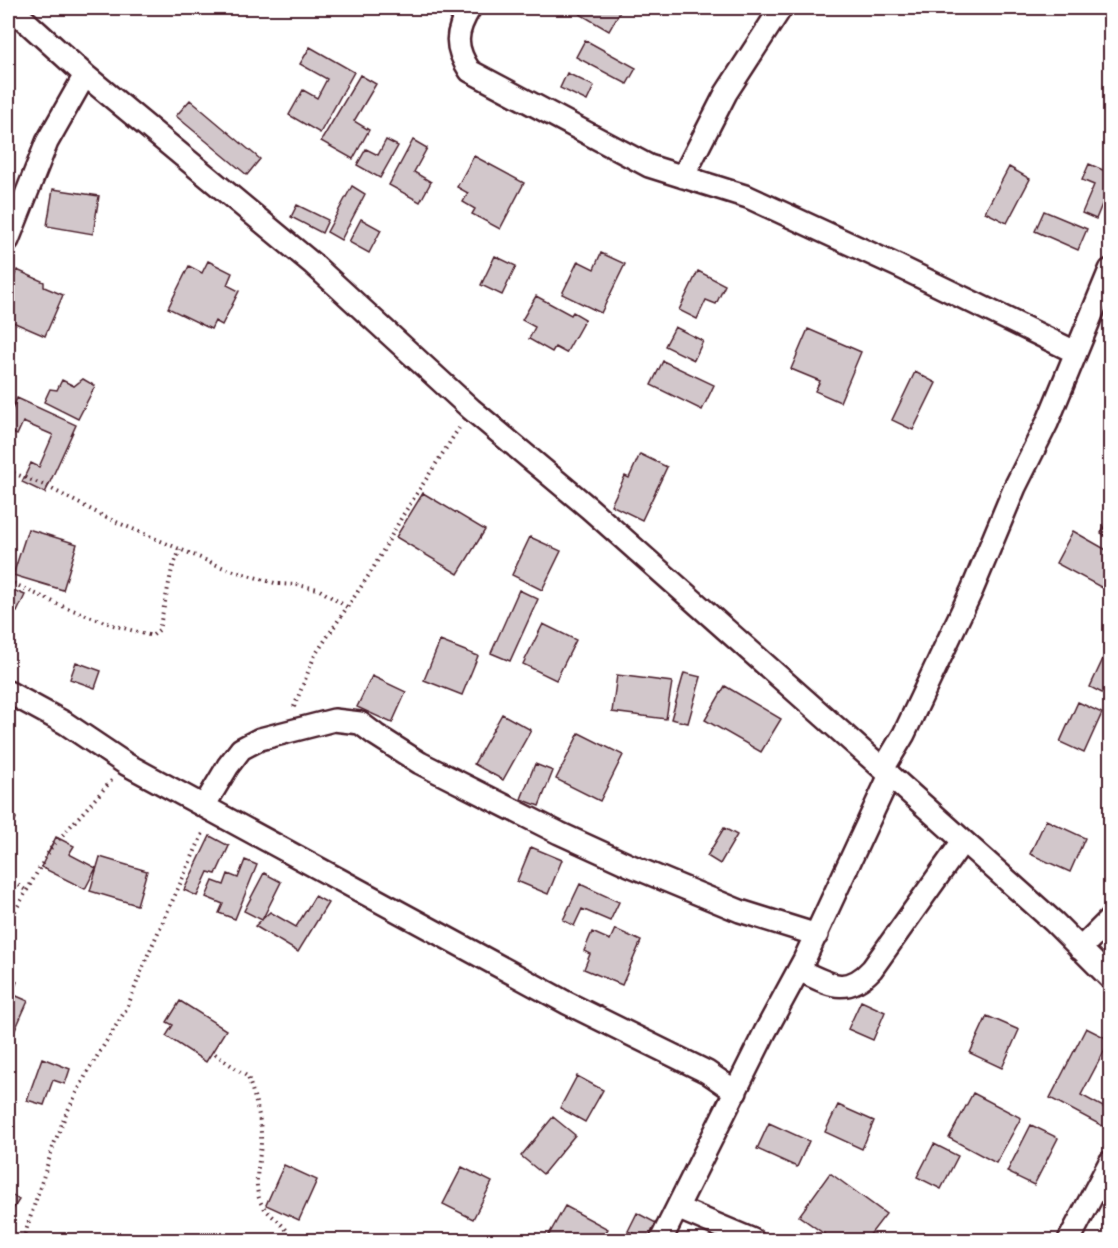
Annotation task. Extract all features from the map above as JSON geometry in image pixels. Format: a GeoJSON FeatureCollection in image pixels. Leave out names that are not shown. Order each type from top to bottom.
{"type":"FeatureCollection","features":[{"type":"Feature","properties":{"kind":"street"},"geometry":{"type":"LineString","coordinates":[[11,8],[85,75],[313,264],[471,409],[589,508],[1054,922],[1110,978]]}},
{"type":"Feature","properties":{"kind":"street"},"geometry":{"type":"LineString","coordinates":[[470,8],[457,39],[460,56],[470,71],[649,166],[748,197],[909,271],[1076,352]]}},
{"type":"Feature","properties":{"kind":"street"},"geometry":{"type":"LineString","coordinates":[[683,177],[726,93],[781,8]]}},
{"type":"Feature","properties":{"kind":"street"},"geometry":{"type":"LineString","coordinates":[[8,240],[47,142],[85,75]]}},
{"type":"Feature","properties":{"kind":"street"},"geometry":{"type":"LineString","coordinates":[[661,1240],[817,935],[886,772],[925,692],[1047,423],[1110,270]]}},
{"type":"Feature","properties":{"kind":"street"},"geometry":{"type":"LineString","coordinates":[[8,692],[65,723],[126,764],[567,1003],[707,1072],[736,1092]]}},
{"type":"Feature","properties":{"kind":"street"},"geometry":{"type":"LineString","coordinates":[[209,809],[228,766],[241,749],[260,739],[334,720],[360,723],[420,763],[569,838],[740,911],[817,935]]}},
{"type":"Feature","properties":{"kind":"street"},"geometry":{"type":"LineString","coordinates":[[799,970],[836,985],[849,986],[860,981],[872,969],[963,841]]}},
{"type":"Feature","properties":{"kind":"street"},"geometry":{"type":"LineString","coordinates":[[1080,949],[1110,919]]}},
{"type":"Feature","properties":{"kind":"street"},"geometry":{"type":"LineString","coordinates":[[1068,1240],[1110,1162]]}},
{"type":"Feature","properties":{"kind":"street"},"geometry":{"type":"LineString","coordinates":[[678,1208],[753,1240]]}},
{"type":"Feature","properties":{"kind":"path"},"geometry":{"type":"LineString","coordinates":[[283,734],[315,655],[371,572],[403,515],[471,409]]}},
{"type":"Feature","properties":{"kind":"path"},"geometry":{"type":"LineString","coordinates":[[8,471],[44,485],[77,504],[224,568],[278,584],[318,589],[347,607]]}},
{"type":"Feature","properties":{"kind":"path"},"geometry":{"type":"LineString","coordinates":[[8,581],[62,606],[113,625],[152,636],[159,630],[172,569],[180,550]]}},
{"type":"Feature","properties":{"kind":"path"},"geometry":{"type":"LineString","coordinates":[[8,921],[51,848],[126,764]]}},
{"type":"Feature","properties":{"kind":"path"},"geometry":{"type":"LineString","coordinates":[[22,1240],[66,1114],[88,1071],[127,1008],[209,809]]}},
{"type":"Feature","properties":{"kind":"path"},"geometry":{"type":"LineString","coordinates":[[8,879],[27,891]]}},
{"type":"Feature","properties":{"kind":"path"},"geometry":{"type":"LineString","coordinates":[[215,1054],[248,1077],[259,1116],[261,1137],[257,1187],[261,1203],[289,1232],[292,1240]]}},
{"type":"Feature","properties":{"kind":"building"},"geometry":{"type":"Polygon","coordinates":[[[583,8],[622,8],[609,31],[580,14],[583,8]]]}},
{"type":"Feature","properties":{"kind":"building"},"geometry":{"type":"Polygon","coordinates":[[[585,40],[636,68],[627,84],[576,57],[585,40]]]}},
{"type":"Feature","properties":{"kind":"building"},"geometry":{"type":"Polygon","coordinates":[[[310,47],[354,72],[320,133],[289,115],[303,90],[317,98],[327,79],[300,64],[310,47]]]}},
{"type":"Feature","properties":{"kind":"building"},"geometry":{"type":"Polygon","coordinates":[[[567,73],[594,86],[587,101],[560,88],[567,73]]]}},
{"type":"Feature","properties":{"kind":"building"},"geometry":{"type":"Polygon","coordinates":[[[360,75],[376,84],[354,121],[369,130],[353,159],[321,141],[360,75]]]}},
{"type":"Feature","properties":{"kind":"building"},"geometry":{"type":"Polygon","coordinates":[[[190,100],[260,159],[247,175],[176,116],[190,100]]]}},
{"type":"Feature","properties":{"kind":"building"},"geometry":{"type":"Polygon","coordinates":[[[386,140],[398,146],[380,178],[357,165],[366,149],[378,155],[386,140]]]}},
{"type":"Feature","properties":{"kind":"building"},"geometry":{"type":"Polygon","coordinates":[[[413,140],[427,148],[414,172],[431,182],[420,202],[389,185],[413,140]]]}},
{"type":"Feature","properties":{"kind":"building"},"geometry":{"type":"Polygon","coordinates":[[[474,156],[524,183],[500,229],[472,214],[475,209],[463,202],[468,193],[457,187],[474,156]]]}},
{"type":"Feature","properties":{"kind":"building"},"geometry":{"type":"Polygon","coordinates":[[[1089,164],[1110,173],[1110,185],[1096,219],[1082,213],[1094,185],[1082,180],[1089,164]]]}},
{"type":"Feature","properties":{"kind":"building"},"geometry":{"type":"Polygon","coordinates":[[[1009,167],[1030,179],[1007,223],[985,212],[1009,167]]]}},
{"type":"Feature","properties":{"kind":"building"},"geometry":{"type":"Polygon","coordinates":[[[352,186],[365,194],[341,240],[327,232],[352,186]]]}},
{"type":"Feature","properties":{"kind":"building"},"geometry":{"type":"Polygon","coordinates":[[[53,189],[99,196],[93,234],[47,226],[53,189]]]}},
{"type":"Feature","properties":{"kind":"building"},"geometry":{"type":"Polygon","coordinates":[[[297,205],[328,220],[322,233],[291,217],[297,205]]]}},
{"type":"Feature","properties":{"kind":"building"},"geometry":{"type":"Polygon","coordinates":[[[1044,211],[1087,229],[1078,250],[1035,231],[1044,211]]]}},
{"type":"Feature","properties":{"kind":"building"},"geometry":{"type":"Polygon","coordinates":[[[361,219],[381,230],[369,253],[349,242],[361,219]]]}},
{"type":"Feature","properties":{"kind":"building"},"geometry":{"type":"Polygon","coordinates":[[[601,253],[625,264],[601,313],[562,294],[578,261],[594,269],[601,253]]]}},
{"type":"Feature","properties":{"kind":"building"},"geometry":{"type":"Polygon","coordinates":[[[495,256],[516,266],[502,295],[481,285],[495,256]]]}},
{"type":"Feature","properties":{"kind":"building"},"geometry":{"type":"Polygon","coordinates":[[[208,261],[232,273],[227,285],[239,291],[222,325],[215,321],[211,329],[168,308],[189,266],[202,273],[208,261]]]}},
{"type":"Feature","properties":{"kind":"building"},"geometry":{"type":"Polygon","coordinates":[[[17,270],[44,282],[44,287],[63,295],[45,336],[8,320],[8,291],[17,270]]]}},
{"type":"Feature","properties":{"kind":"building"},"geometry":{"type":"Polygon","coordinates":[[[698,271],[725,285],[716,304],[706,300],[697,319],[679,310],[698,271]]]}},
{"type":"Feature","properties":{"kind":"building"},"geometry":{"type":"Polygon","coordinates":[[[536,296],[571,315],[573,312],[585,319],[566,353],[555,347],[552,352],[529,339],[535,327],[522,320],[536,296]]]}},
{"type":"Feature","properties":{"kind":"building"},"geometry":{"type":"Polygon","coordinates":[[[675,327],[703,341],[694,360],[665,346],[675,327]]]}},
{"type":"Feature","properties":{"kind":"building"},"geometry":{"type":"Polygon","coordinates":[[[808,329],[861,352],[840,402],[815,391],[820,381],[791,369],[808,329]]]}},
{"type":"Feature","properties":{"kind":"building"},"geometry":{"type":"Polygon","coordinates":[[[663,361],[714,385],[702,410],[651,385],[663,361]]]}},
{"type":"Feature","properties":{"kind":"building"},"geometry":{"type":"Polygon","coordinates":[[[915,372],[936,383],[913,430],[892,420],[915,372]]]}},
{"type":"Feature","properties":{"kind":"building"},"geometry":{"type":"Polygon","coordinates":[[[83,379],[95,386],[78,419],[44,402],[50,389],[57,390],[62,380],[74,386],[83,379]]]}},
{"type":"Feature","properties":{"kind":"building"},"geometry":{"type":"Polygon","coordinates":[[[17,398],[76,425],[45,493],[22,482],[31,463],[39,467],[53,435],[23,422],[17,435],[8,431],[8,419],[17,398]]]}},
{"type":"Feature","properties":{"kind":"building"},"geometry":{"type":"Polygon","coordinates":[[[640,454],[667,467],[642,520],[611,505],[625,476],[629,478],[640,454]]]}},
{"type":"Feature","properties":{"kind":"building"},"geometry":{"type":"Polygon","coordinates":[[[423,493],[485,530],[458,574],[396,537],[423,493]]]}},
{"type":"Feature","properties":{"kind":"building"},"geometry":{"type":"Polygon","coordinates":[[[1110,515],[1110,538],[1101,533],[1110,515]]]}},
{"type":"Feature","properties":{"kind":"building"},"geometry":{"type":"Polygon","coordinates":[[[28,529],[77,544],[63,590],[13,575],[28,529]]]}},
{"type":"Feature","properties":{"kind":"building"},"geometry":{"type":"Polygon","coordinates":[[[1073,531],[1110,552],[1108,591],[1056,563],[1073,531]]]}},
{"type":"Feature","properties":{"kind":"building"},"geometry":{"type":"Polygon","coordinates":[[[530,537],[561,551],[542,590],[512,575],[530,537]]]}},
{"type":"Feature","properties":{"kind":"building"},"geometry":{"type":"Polygon","coordinates":[[[8,588],[25,595],[17,612],[8,608],[8,588]]]}},
{"type":"Feature","properties":{"kind":"building"},"geometry":{"type":"Polygon","coordinates":[[[519,590],[538,599],[510,661],[491,653],[519,590]]]}},
{"type":"Feature","properties":{"kind":"building"},"geometry":{"type":"Polygon","coordinates":[[[543,624],[576,640],[556,680],[523,664],[543,624]]]}},
{"type":"Feature","properties":{"kind":"building"},"geometry":{"type":"Polygon","coordinates":[[[440,641],[478,656],[462,695],[424,680],[440,641]]]}},
{"type":"Feature","properties":{"kind":"building"},"geometry":{"type":"Polygon","coordinates":[[[1110,644],[1110,697],[1090,687],[1110,644]]]}},
{"type":"Feature","properties":{"kind":"building"},"geometry":{"type":"Polygon","coordinates":[[[76,662],[101,671],[95,688],[70,679],[76,662]]]}},
{"type":"Feature","properties":{"kind":"building"},"geometry":{"type":"Polygon","coordinates":[[[684,673],[701,677],[688,723],[671,719],[684,673]]]}},
{"type":"Feature","properties":{"kind":"building"},"geometry":{"type":"Polygon","coordinates":[[[617,675],[672,682],[666,719],[612,712],[617,675]]]}},
{"type":"Feature","properties":{"kind":"building"},"geometry":{"type":"Polygon","coordinates":[[[372,676],[406,692],[392,723],[357,707],[372,676]]]}},
{"type":"Feature","properties":{"kind":"building"},"geometry":{"type":"Polygon","coordinates":[[[725,686],[781,719],[761,752],[705,720],[725,686]]]}},
{"type":"Feature","properties":{"kind":"building"},"geometry":{"type":"Polygon","coordinates":[[[1078,702],[1102,713],[1084,753],[1060,742],[1078,702]]]}},
{"type":"Feature","properties":{"kind":"building"},"geometry":{"type":"Polygon","coordinates":[[[502,714],[531,730],[503,780],[474,764],[502,714]]]}},
{"type":"Feature","properties":{"kind":"building"},"geometry":{"type":"Polygon","coordinates":[[[579,733],[623,755],[600,801],[556,779],[579,733]]]}},
{"type":"Feature","properties":{"kind":"building"},"geometry":{"type":"Polygon","coordinates":[[[535,764],[553,771],[539,806],[521,799],[535,764]]]}},
{"type":"Feature","properties":{"kind":"building"},"geometry":{"type":"Polygon","coordinates":[[[8,814],[16,818],[8,835],[8,814]]]}},
{"type":"Feature","properties":{"kind":"building"},"geometry":{"type":"Polygon","coordinates":[[[1046,820],[1085,838],[1070,872],[1030,854],[1046,820]]]}},
{"type":"Feature","properties":{"kind":"building"},"geometry":{"type":"Polygon","coordinates":[[[724,828],[737,835],[720,864],[707,856],[724,828]]]}},
{"type":"Feature","properties":{"kind":"building"},"geometry":{"type":"Polygon","coordinates":[[[210,836],[229,846],[216,874],[208,872],[197,896],[184,890],[210,836]]]}},
{"type":"Feature","properties":{"kind":"building"},"geometry":{"type":"Polygon","coordinates":[[[56,837],[74,846],[69,854],[96,868],[85,889],[41,867],[56,837]]]}},
{"type":"Feature","properties":{"kind":"building"},"geometry":{"type":"Polygon","coordinates":[[[531,847],[562,860],[548,894],[517,881],[531,847]]]}},
{"type":"Feature","properties":{"kind":"building"},"geometry":{"type":"Polygon","coordinates":[[[100,857],[147,871],[137,905],[90,891],[100,857]]]}},
{"type":"Feature","properties":{"kind":"building"},"geometry":{"type":"Polygon","coordinates":[[[245,860],[257,865],[235,919],[219,913],[223,904],[206,897],[213,881],[224,885],[228,874],[238,878],[245,860]]]}},
{"type":"Feature","properties":{"kind":"building"},"geometry":{"type":"Polygon","coordinates":[[[264,873],[281,882],[262,920],[244,911],[264,873]]]}},
{"type":"Feature","properties":{"kind":"building"},"geometry":{"type":"Polygon","coordinates":[[[580,884],[619,902],[610,921],[582,909],[574,926],[563,920],[580,884]]]}},
{"type":"Feature","properties":{"kind":"building"},"geometry":{"type":"Polygon","coordinates":[[[315,896],[328,903],[298,952],[255,926],[270,912],[296,927],[315,896]]]}},
{"type":"Feature","properties":{"kind":"building"},"geometry":{"type":"Polygon","coordinates":[[[615,929],[641,941],[622,985],[584,969],[590,954],[584,951],[592,932],[610,940],[615,929]]]}},
{"type":"Feature","properties":{"kind":"building"},"geometry":{"type":"Polygon","coordinates":[[[8,978],[17,982],[12,994],[28,1001],[15,1030],[8,1027],[8,978]]]}},
{"type":"Feature","properties":{"kind":"building"},"geometry":{"type":"Polygon","coordinates":[[[180,1001],[226,1030],[206,1062],[166,1036],[173,1025],[167,1022],[180,1001]]]}},
{"type":"Feature","properties":{"kind":"building"},"geometry":{"type":"Polygon","coordinates":[[[861,1001],[885,1012],[873,1040],[848,1029],[861,1001]]]}},
{"type":"Feature","properties":{"kind":"building"},"geometry":{"type":"Polygon","coordinates":[[[987,1016],[1019,1030],[1002,1068],[970,1053],[987,1016]]]}},
{"type":"Feature","properties":{"kind":"building"},"geometry":{"type":"Polygon","coordinates":[[[1086,1028],[1110,1040],[1081,1095],[1103,1107],[1110,1092],[1110,1130],[1050,1098],[1086,1028]]]}},
{"type":"Feature","properties":{"kind":"building"},"geometry":{"type":"Polygon","coordinates":[[[42,1058],[70,1069],[65,1084],[53,1080],[44,1105],[27,1100],[42,1058]]]}},
{"type":"Feature","properties":{"kind":"building"},"geometry":{"type":"Polygon","coordinates":[[[577,1076],[603,1090],[585,1122],[560,1108],[577,1076]]]}},
{"type":"Feature","properties":{"kind":"building"},"geometry":{"type":"Polygon","coordinates":[[[973,1093],[1021,1118],[996,1163],[949,1138],[973,1093]]]}},
{"type":"Feature","properties":{"kind":"building"},"geometry":{"type":"Polygon","coordinates":[[[838,1105],[874,1121],[862,1149],[825,1132],[838,1105]]]}},
{"type":"Feature","properties":{"kind":"building"},"geometry":{"type":"Polygon","coordinates":[[[553,1117],[575,1135],[543,1174],[521,1156],[553,1117]]]}},
{"type":"Feature","properties":{"kind":"building"},"geometry":{"type":"Polygon","coordinates":[[[769,1123],[809,1141],[797,1167],[757,1149],[769,1123]]]}},
{"type":"Feature","properties":{"kind":"building"},"geometry":{"type":"Polygon","coordinates":[[[1031,1125],[1058,1138],[1034,1185],[1007,1172],[1031,1125]]]}},
{"type":"Feature","properties":{"kind":"building"},"geometry":{"type":"Polygon","coordinates":[[[934,1144],[958,1156],[941,1189],[917,1177],[934,1144]]]}},
{"type":"Feature","properties":{"kind":"building"},"geometry":{"type":"Polygon","coordinates":[[[284,1165],[317,1180],[299,1220],[266,1205],[284,1165]]]}},
{"type":"Feature","properties":{"kind":"building"},"geometry":{"type":"Polygon","coordinates":[[[462,1167],[492,1182],[473,1219],[443,1204],[462,1167]]]}},
{"type":"Feature","properties":{"kind":"building"},"geometry":{"type":"Polygon","coordinates":[[[830,1173],[886,1214],[866,1240],[833,1240],[799,1216],[830,1173]]]}},
{"type":"Feature","properties":{"kind":"building"},"geometry":{"type":"Polygon","coordinates":[[[8,1192],[19,1200],[8,1217],[8,1192]]]}},
{"type":"Feature","properties":{"kind":"building"},"geometry":{"type":"Polygon","coordinates":[[[565,1206],[608,1229],[601,1240],[546,1240],[565,1206]]]}},
{"type":"Feature","properties":{"kind":"building"},"geometry":{"type":"Polygon","coordinates":[[[637,1213],[658,1224],[649,1240],[628,1231],[637,1213]]]}}]}
